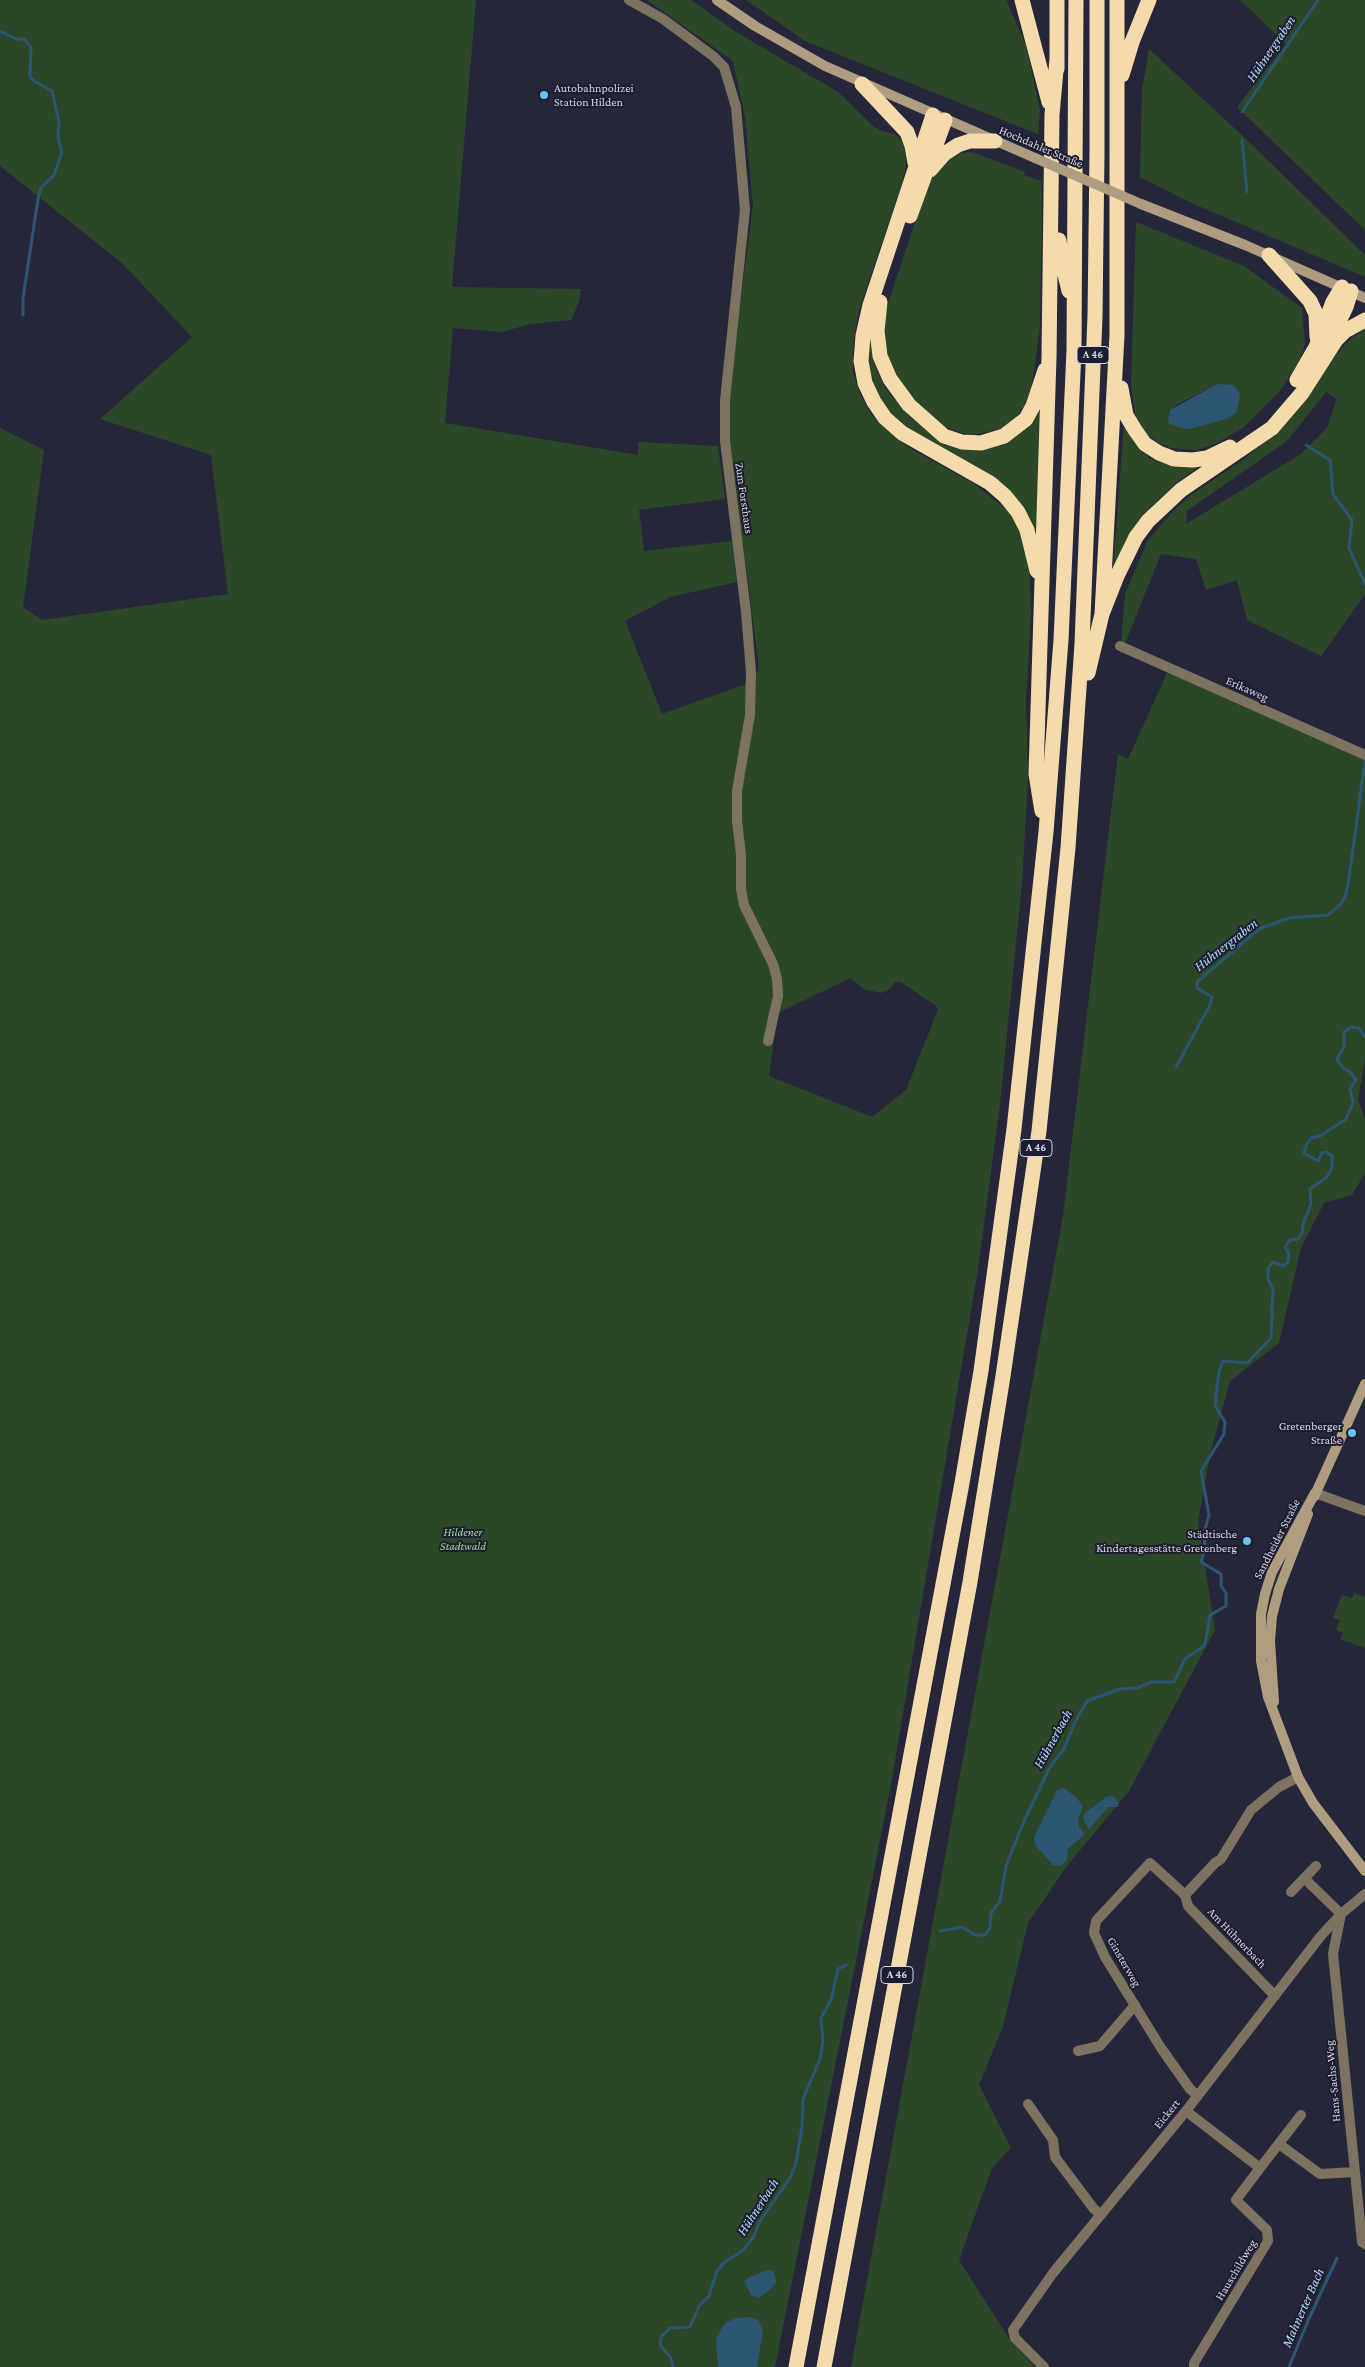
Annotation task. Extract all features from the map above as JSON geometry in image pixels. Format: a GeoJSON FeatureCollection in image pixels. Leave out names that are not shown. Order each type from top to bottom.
{"type":"FeatureCollection","features":[{"type":"Feature","properties":{"kind":"highway"},"geometry":{"type":"LineString","coordinates":[[1022,0],[1052,115]]}},
{"type":"Feature","properties":{"kind":"highway"},"geometry":{"type":"LineString","coordinates":[[1057,0],[1058,223],[1061,258],[1074,309]]}},
{"type":"Feature","properties":{"kind":"highway","name":"A 46"},"geometry":{"type":"LineString","coordinates":[[796,2367],[945,1578],[979,1380],[1014,1129],[1046,832],[1062,640],[1074,309],[1076,0]]}},
{"type":"Feature","properties":{"kind":"highway","name":"A 46"},"geometry":{"type":"LineString","coordinates":[[824,2367],[970,1582],[1004,1376],[1037,1140],[1056,982],[1078,711],[1094,316],[1098,154],[1097,0]]}},
{"type":"Feature","properties":{"kind":"highway"},"geometry":{"type":"LineString","coordinates":[[1102,614],[1116,363],[1117,0]]}},
{"type":"Feature","properties":{"kind":"highway"},"geometry":{"type":"LineString","coordinates":[[1117,91],[1132,42],[1149,0]]}},
{"type":"Feature","properties":{"kind":"highway"},"geometry":{"type":"LineString","coordinates":[[1046,832],[1036,774],[1049,357],[1052,115],[1057,59]]}},
{"type":"Feature","properties":{"kind":"highway"},"geometry":{"type":"LineString","coordinates":[[862,84],[907,132],[919,172],[877,314],[876,331],[880,356],[890,380],[899,394],[923,420],[944,436],[962,442],[993,441],[1017,428],[1026,418],[1033,406],[1049,357]]}},
{"type":"Feature","properties":{"kind":"highway"},"geometry":{"type":"LineString","coordinates":[[939,118],[866,320],[861,361],[865,383],[874,402],[885,418],[902,433],[990,484],[1005,496],[1018,512],[1026,530],[1034,553],[1042,594]]}},
{"type":"Feature","properties":{"kind":"highway"},"geometry":{"type":"LineString","coordinates":[[919,172],[958,145],[970,141],[995,141]]}},
{"type":"Feature","properties":{"kind":"highway"},"geometry":{"type":"LineString","coordinates":[[1269,255],[1310,301],[1316,314],[1318,327],[1316,347]]}},
{"type":"Feature","properties":{"kind":"highway"},"geometry":{"type":"LineString","coordinates":[[1078,711],[1102,614],[1126,556],[1148,521],[1180,490],[1272,428],[1302,393],[1318,366],[1353,292]]}},
{"type":"Feature","properties":{"kind":"highway"},"geometry":{"type":"LineString","coordinates":[[1116,363],[1126,415],[1145,444],[1174,460],[1207,458],[1221,452],[1256,428],[1287,396],[1316,347],[1333,302],[1353,292]]}},
{"type":"Feature","properties":{"kind":"highway"},"geometry":{"type":"LineString","coordinates":[[1318,366],[1345,331],[1365,320]]}},
{"type":"Feature","properties":{"kind":"main road","name":"Hochdahler Straße"},"geometry":{"type":"LineString","coordinates":[[717,0],[787,44],[862,84],[1141,204],[1269,255],[1353,292]]}},
{"type":"Feature","properties":{"kind":"main road","name":"Sandheider Straße"},"geometry":{"type":"LineString","coordinates":[[1365,1384],[1315,1493],[1272,1572],[1261,1614],[1261,1661],[1268,1697],[1298,1777],[1313,1803],[1365,1871]]}},
{"type":"Feature","properties":{"kind":"street","name":"Zum Forsthaus"},"geometry":{"type":"LineString","coordinates":[[629,0],[663,19],[713,56],[724,67],[736,107],[745,210],[725,400],[725,441],[746,612],[751,672],[750,715],[737,792],[737,821],[744,905],[774,964],[777,979],[778,996],[768,1041]]}},
{"type":"Feature","properties":{"kind":"street","name":"Erikaweg"},"geometry":{"type":"LineString","coordinates":[[1120,646],[1365,755]]}},
{"type":"Feature","properties":{"kind":"street"},"geometry":{"type":"LineString","coordinates":[[1315,1493],[1365,1511]]}},
{"type":"Feature","properties":{"kind":"street"},"geometry":{"type":"LineString","coordinates":[[1185,1895],[1215,1863],[1221,1860],[1251,1810],[1279,1787],[1298,1777]]}},
{"type":"Feature","properties":{"kind":"street","name":"Am Hühnerbach"},"geometry":{"type":"LineString","coordinates":[[1150,1863],[1185,1895],[1188,1906],[1275,1996]]}},
{"type":"Feature","properties":{"kind":"street","name":"Ginsterweg"},"geometry":{"type":"LineString","coordinates":[[1150,1863],[1096,1921],[1094,1934],[1134,2005],[1185,2082],[1198,2096]]}},
{"type":"Feature","properties":{"kind":"street"},"geometry":{"type":"LineString","coordinates":[[1291,1892],[1316,1866]]}},
{"type":"Feature","properties":{"kind":"street"},"geometry":{"type":"LineString","coordinates":[[1304,1878],[1341,1914]]}},
{"type":"Feature","properties":{"kind":"street","name":"Eickert"},"geometry":{"type":"LineString","coordinates":[[1044,2367],[1015,2338],[1013,2330],[1053,2273],[1198,2096],[1320,1937],[1341,1914],[1365,1894]]}},
{"type":"Feature","properties":{"kind":"street","name":"Hans-Sachs-Weg"},"geometry":{"type":"LineString","coordinates":[[1341,1914],[1333,1954],[1354,2172],[1362,2242],[1365,2244]]}},
{"type":"Feature","properties":{"kind":"street","name":"Ginsterweg"},"geometry":{"type":"LineString","coordinates":[[1078,2051],[1100,2046],[1134,2005]]}},
{"type":"Feature","properties":{"kind":"street"},"geometry":{"type":"LineString","coordinates":[[1028,2104],[1053,2140],[1055,2156],[1094,2209],[1101,2215]]}},
{"type":"Feature","properties":{"kind":"street"},"geometry":{"type":"LineString","coordinates":[[1186,2111],[1260,2168]]}},
{"type":"Feature","properties":{"kind":"street","name":"Hauschildweg"},"geometry":{"type":"LineString","coordinates":[[1194,2367],[1194,2363],[1268,2241],[1267,2230],[1236,2200],[1301,2115]]}},
{"type":"Feature","properties":{"kind":"street"},"geometry":{"type":"LineString","coordinates":[[1279,2144],[1320,2174],[1354,2172]]}},
{"type":"Feature","properties":{"kind":"green space","name":"Hildener Stadtwald"},"geometry":{"type":"Polygon","coordinates":[[[0,0],[476,0],[452,287],[581,289],[579,302],[571,320],[530,324],[502,332],[453,328],[445,423],[638,455],[638,442],[718,446],[725,499],[639,510],[644,551],[732,541],[737,582],[670,597],[625,621],[662,714],[746,684],[759,670],[748,580],[727,446],[731,377],[753,205],[745,117],[733,61],[647,0],[691,0],[736,32],[838,92],[872,125],[879,130],[895,134],[902,142],[906,165],[903,180],[858,313],[853,348],[853,372],[861,396],[872,415],[887,430],[913,450],[973,483],[1012,514],[1029,552],[1031,614],[1026,701],[1028,779],[1022,883],[1000,1104],[978,1269],[890,1790],[775,2367],[0,2367],[0,428],[44,450],[23,607],[42,620],[228,594],[211,455],[100,419],[192,337],[123,264],[0,166],[0,0]],[[850,978],[778,1013],[769,1076],[872,1117],[906,1090],[938,1010],[936,1006],[901,982],[895,982],[890,989],[881,993],[864,989],[850,978]]]}},
{"type":"Feature","properties":{"kind":"green space"},"geometry":{"type":"Polygon","coordinates":[[[746,0],[1006,0],[1026,45],[1040,110],[1038,134],[805,41],[746,0]]]}},
{"type":"Feature","properties":{"kind":"green space"},"geometry":{"type":"Polygon","coordinates":[[[1240,0],[1365,0],[1365,230],[1237,107],[1286,44],[1240,0]]]}},
{"type":"Feature","properties":{"kind":"green space"},"geometry":{"type":"Polygon","coordinates":[[[1149,49],[1246,139],[1365,255],[1365,277],[1187,201],[1140,177],[1142,92],[1149,49]]]}},
{"type":"Feature","properties":{"kind":"green space"},"geometry":{"type":"Polygon","coordinates":[[[972,152],[1025,172],[1024,175],[1041,181],[1042,212],[1040,327],[1031,390],[1023,410],[1013,420],[1000,429],[973,435],[943,426],[916,402],[902,385],[886,354],[883,319],[925,192],[935,172],[943,163],[953,157],[962,153],[972,152]]]}},
{"type":"Feature","properties":{"kind":"green space"},"geometry":{"type":"Polygon","coordinates":[[[1136,222],[1244,266],[1302,308],[1305,344],[1300,360],[1280,391],[1244,427],[1213,445],[1196,450],[1171,448],[1159,443],[1146,433],[1138,423],[1131,386],[1136,222]],[[1217,384],[1176,405],[1194,428],[1228,419],[1217,384]]]}},
{"type":"Feature","properties":{"kind":"green space"},"geometry":{"type":"Polygon","coordinates":[[[869,329],[873,360],[885,388],[911,418],[940,439],[982,448],[1045,395],[1039,556],[1021,511],[903,426],[880,401],[868,372],[869,329]]]}},
{"type":"Feature","properties":{"kind":"green space"},"geometry":{"type":"Polygon","coordinates":[[[1365,329],[1365,594],[1321,656],[1247,620],[1237,580],[1206,590],[1196,559],[1161,554],[1120,656],[1125,594],[1148,540],[1174,510],[1191,495],[1244,459],[1276,432],[1326,366],[1350,339],[1365,329]],[[1326,392],[1287,441],[1187,511],[1186,524],[1301,454],[1327,428],[1337,399],[1326,392]]]}},
{"type":"Feature","properties":{"kind":"green space"},"geometry":{"type":"Polygon","coordinates":[[[1124,423],[1149,458],[1174,467],[1204,464],[1181,479],[1154,504],[1128,540],[1113,572],[1124,423]]]}},
{"type":"Feature","properties":{"kind":"green space"},"geometry":{"type":"Polygon","coordinates":[[[1168,671],[1365,760],[1365,1058],[1358,1100],[1365,1120],[1365,1173],[1352,1195],[1324,1203],[1301,1248],[1279,1343],[1230,1381],[1211,1450],[1198,1522],[1215,1630],[1129,1791],[1067,1866],[1028,1923],[1003,2026],[979,2085],[1011,2148],[992,2168],[959,2260],[1010,2340],[1035,2367],[851,2367],[1063,1216],[1118,754],[1128,759],[1168,671]]]}},
{"type":"Feature","properties":{"kind":"green space"},"geometry":{"type":"Polygon","coordinates":[[[1354,1593],[1365,1597],[1365,1648],[1340,1639],[1343,1633],[1336,1630],[1340,1620],[1333,1618],[1342,1595],[1352,1598],[1354,1593]]]}},
{"type":"Feature","properties":{"kind":"water"},"geometry":{"type":"Polygon","coordinates":[[[1217,384],[1233,385],[1238,390],[1240,397],[1236,413],[1227,419],[1194,428],[1184,429],[1168,423],[1170,410],[1217,384]]]}},
{"type":"Feature","properties":{"kind":"water"},"geometry":{"type":"Polygon","coordinates":[[[1063,1788],[1075,1796],[1083,1806],[1078,1820],[1079,1827],[1085,1834],[1068,1849],[1067,1859],[1061,1866],[1053,1865],[1035,1845],[1034,1837],[1057,1790],[1063,1788]]]}},
{"type":"Feature","properties":{"kind":"water"},"geometry":{"type":"Polygon","coordinates":[[[1113,1796],[1119,1803],[1118,1807],[1108,1807],[1089,1829],[1083,1819],[1084,1814],[1106,1797],[1113,1796]]]}},
{"type":"Feature","properties":{"kind":"water"},"geometry":{"type":"Polygon","coordinates":[[[767,2270],[773,2271],[777,2281],[772,2288],[759,2298],[751,2295],[744,2281],[767,2270]]]}},
{"type":"Feature","properties":{"kind":"water"},"geometry":{"type":"Polygon","coordinates":[[[750,2317],[758,2320],[763,2330],[757,2367],[718,2367],[716,2339],[725,2323],[736,2318],[750,2317]]]}},
{"type":"Feature","properties":{"kind":"waterway","name":"Hühnergraben"},"geometry":{"type":"LineString","coordinates":[[1242,112],[1318,0]]}},
{"type":"Feature","properties":{"kind":"waterway"},"geometry":{"type":"LineString","coordinates":[[0,31],[16,39],[24,39],[31,47],[30,76],[34,81],[52,91],[59,123],[58,137],[62,152],[54,175],[41,188],[38,199],[23,298],[23,315]]}},
{"type":"Feature","properties":{"kind":"waterway","name":"Hühnergraben"},"geometry":{"type":"LineString","coordinates":[[1242,140],[1247,192]]}},
{"type":"Feature","properties":{"kind":"waterway","name":"Hühnergraben"},"geometry":{"type":"LineString","coordinates":[[1306,445],[1330,460],[1333,494],[1352,520],[1349,548],[1365,584]]}},
{"type":"Feature","properties":{"kind":"waterway","name":"Hühnergraben"},"geometry":{"type":"LineString","coordinates":[[1176,1067],[1210,1005],[1212,997],[1197,988],[1197,982],[1259,929],[1289,918],[1328,915],[1340,905],[1345,897],[1365,761]]}},
{"type":"Feature","properties":{"kind":"waterway","name":"Hühnerbach"},"geometry":{"type":"LineString","coordinates":[[940,1931],[962,1927],[975,1935],[985,1935],[990,1928],[991,1913],[1000,1901],[1006,1866],[1024,1821],[1050,1767],[1064,1749],[1074,1724],[1087,1701],[1120,1689],[1137,1688],[1151,1682],[1174,1682],[1185,1659],[1205,1645],[1210,1615],[1226,1606],[1226,1593],[1221,1586],[1221,1574],[1201,1562],[1205,1548],[1204,1533],[1209,1515],[1201,1471],[1224,1434],[1225,1422],[1215,1406],[1219,1371],[1223,1361],[1247,1363],[1271,1338],[1273,1289],[1268,1279],[1268,1268],[1273,1262],[1284,1266],[1288,1262],[1289,1254],[1285,1247],[1290,1240],[1298,1239],[1302,1233],[1303,1224],[1311,1204],[1310,1189],[1327,1177],[1332,1168],[1332,1156],[1326,1152],[1322,1153],[1318,1161],[1304,1153],[1307,1144],[1311,1138],[1320,1136],[1346,1119],[1353,1103],[1350,1089],[1356,1080],[1350,1072],[1343,1068],[1337,1059],[1344,1047],[1344,1032],[1351,1027],[1359,1028],[1365,1037]]}},
{"type":"Feature","properties":{"kind":"waterway","name":"Hühnerbach"},"geometry":{"type":"LineString","coordinates":[[673,2367],[671,2358],[660,2345],[661,2337],[670,2328],[690,2327],[699,2306],[709,2296],[717,2271],[726,2261],[741,2252],[753,2238],[760,2221],[790,2178],[796,2163],[802,2127],[803,2099],[820,2059],[823,2041],[821,2018],[831,2000],[838,1969],[846,1965]]}},
{"type":"Feature","properties":{"kind":"waterway","name":"Mahnerter Bach"},"geometry":{"type":"LineString","coordinates":[[1289,2367],[1337,2258]]}},
{"type":"Feature","properties":{"kind":"place","name":"Autobahnpolizei Station Hilden"},"geometry":{"type":"Point","coordinates":[544,95]}},
{"type":"Feature","properties":{"kind":"place","name":"Gretenberger Straße"},"geometry":{"type":"Point","coordinates":[1352,1433]}},
{"type":"Feature","properties":{"kind":"place","name":"Städtische Kindertagesstätte Gretenberg"},"geometry":{"type":"Point","coordinates":[1247,1541]}}]}
